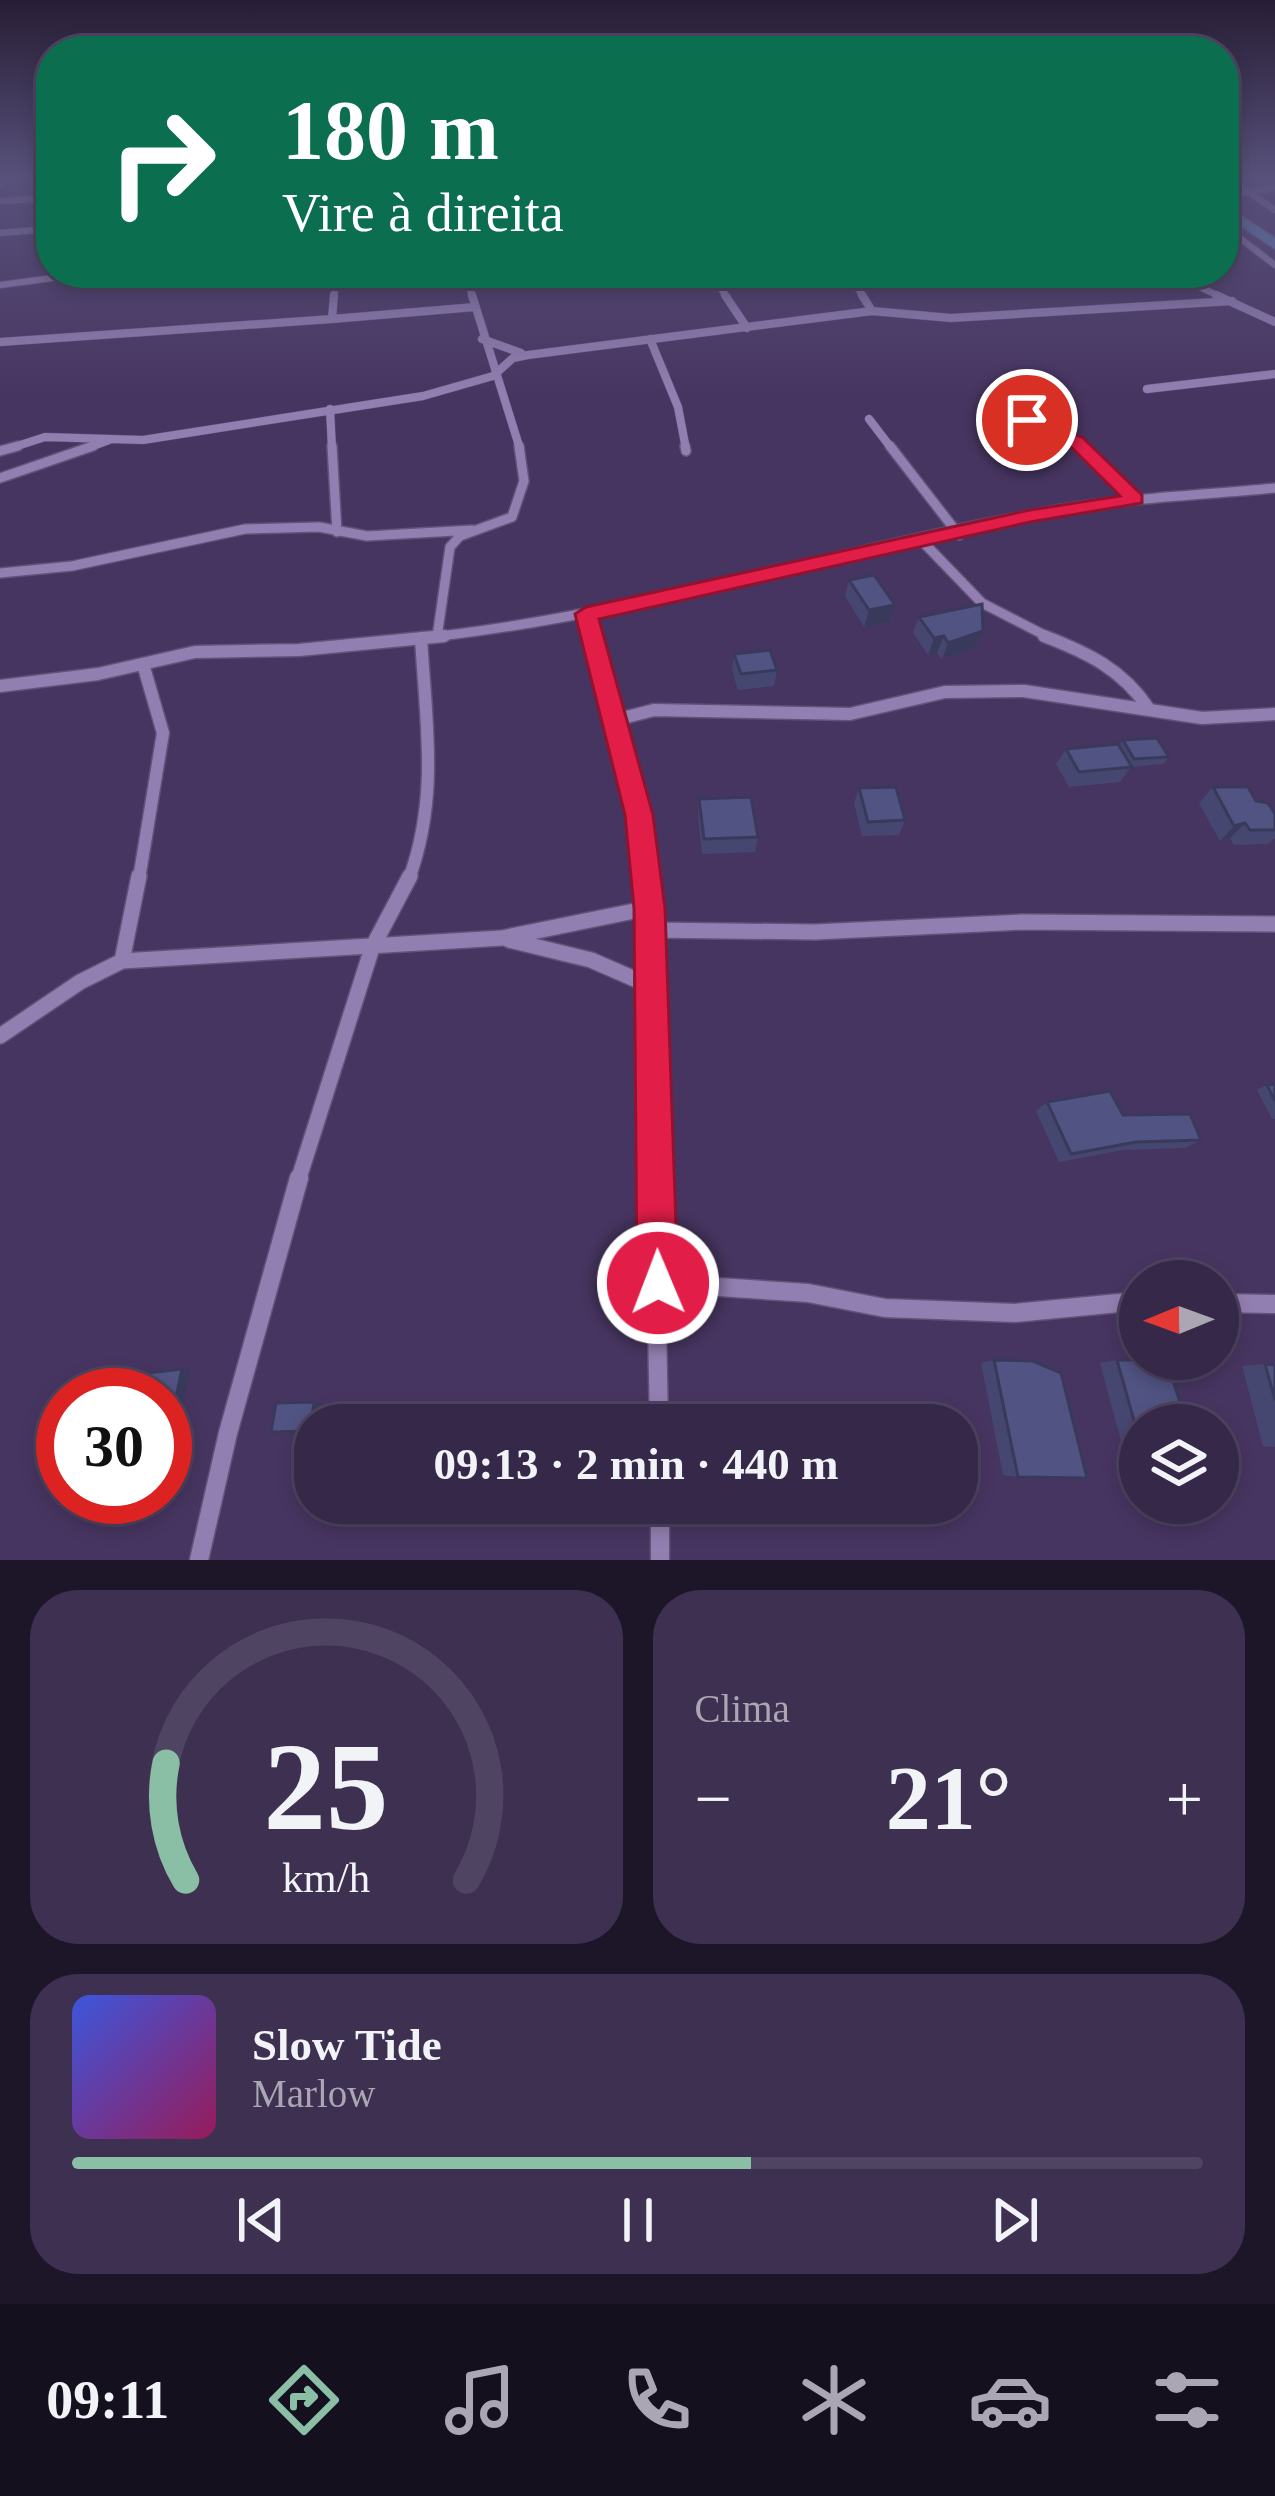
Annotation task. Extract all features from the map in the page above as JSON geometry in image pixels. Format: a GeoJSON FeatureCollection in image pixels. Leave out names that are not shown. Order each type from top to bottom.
{"type":"FeatureCollection","features":[{"type":"Feature","properties":{"kind":"street"},"geometry":{"type":"LineString","coordinates":[[0,285],[36,281]]}},
{"type":"Feature","properties":{"kind":"street"},"geometry":{"type":"LineString","coordinates":[[332,319],[335,288]]}},
{"type":"Feature","properties":{"kind":"street"},"geometry":{"type":"LineString","coordinates":[[0,573],[72,566],[245,529],[285,526],[367,536],[472,530],[512,517],[524,493],[517,434],[493,376],[471,288]]}},
{"type":"Feature","properties":{"kind":"street"},"geometry":{"type":"LineString","coordinates":[[721,288],[747,328]]}},
{"type":"Feature","properties":{"kind":"street"},"geometry":{"type":"LineString","coordinates":[[858,288],[872,310]]}},
{"type":"Feature","properties":{"kind":"street"},"geometry":{"type":"LineString","coordinates":[[1204,288],[1275,322]]}},
{"type":"Feature","properties":{"kind":"street"},"geometry":{"type":"LineString","coordinates":[[0,451],[63,435],[143,440],[423,395],[493,376],[513,358],[528,355],[872,310],[951,318],[1232,301]]}},
{"type":"Feature","properties":{"kind":"street"},"geometry":{"type":"LineString","coordinates":[[0,342],[475,307]]}},
{"type":"Feature","properties":{"kind":"street"},"geometry":{"type":"LineString","coordinates":[[482,339],[528,355]]}},
{"type":"Feature","properties":{"kind":"street"},"geometry":{"type":"LineString","coordinates":[[650,339],[678,407],[686,451]]}},
{"type":"Feature","properties":{"kind":"street"},"geometry":{"type":"LineString","coordinates":[[1148,389],[1275,374]]}},
{"type":"Feature","properties":{"kind":"street"},"geometry":{"type":"LineString","coordinates":[[330,409],[337,532]]}},
{"type":"Feature","properties":{"kind":"street"},"geometry":{"type":"LineString","coordinates":[[868,419],[958,536]]}},
{"type":"Feature","properties":{"kind":"street"},"geometry":{"type":"LineString","coordinates":[[993,420],[1027,420],[1060,431],[1135,499]]}},
{"type":"Feature","properties":{"kind":"street"},"geometry":{"type":"LineString","coordinates":[[0,478],[110,440]]}},
{"type":"Feature","properties":{"kind":"street"},"geometry":{"type":"LineString","coordinates":[[0,686],[195,652],[429,638],[586,614],[958,536],[1059,510],[1275,488]]}},
{"type":"Feature","properties":{"kind":"street"},"geometry":{"type":"LineString","coordinates":[[199,1560],[228,1432],[322,1093],[372,948],[406,886],[425,834],[429,638],[450,547],[472,530]]}},
{"type":"Feature","properties":{"kind":"street"},"geometry":{"type":"LineString","coordinates":[[923,543],[956,582],[999,615],[1121,670],[1149,709]]}},
{"type":"Feature","properties":{"kind":"street"},"geometry":{"type":"LineString","coordinates":[[586,614],[639,815],[650,908],[659,1404]]}},
{"type":"Feature","properties":{"kind":"street"},"geometry":{"type":"LineString","coordinates":[[122,961],[160,772],[163,733],[143,664]]}},
{"type":"Feature","properties":{"kind":"street"},"geometry":{"type":"LineString","coordinates":[[615,720],[674,710],[850,714],[945,692],[1024,691],[1202,718],[1275,714]]}},
{"type":"Feature","properties":{"kind":"street"},"geometry":{"type":"LineString","coordinates":[[0,1036],[80,982],[122,961],[502,938],[650,908]]}},
{"type":"Feature","properties":{"kind":"street"},"geometry":{"type":"LineString","coordinates":[[650,930],[814,932],[1022,922],[1275,924]]}},
{"type":"Feature","properties":{"kind":"street"},"geometry":{"type":"LineString","coordinates":[[502,938],[591,960],[653,987]]}},
{"type":"Feature","properties":{"kind":"street"},"geometry":{"type":"LineString","coordinates":[[658,1283],[808,1293],[885,1308],[972,1312],[1016,1313],[1119,1303]]}},
{"type":"Feature","properties":{"kind":"street"},"geometry":{"type":"LineString","coordinates":[[1239,1303],[1275,1304]]}},
{"type":"Feature","properties":{"kind":"street"},"geometry":{"type":"LineString","coordinates":[[660,1524],[660,1560]]}},
{"type":"Feature","properties":{"kind":"building"},"geometry":{"type":"Polygon","coordinates":[[[874,575],[895,605],[869,610],[849,580],[874,575]]]}},
{"type":"Feature","properties":{"kind":"building"},"geometry":{"type":"Polygon","coordinates":[[[982,604],[983,631],[948,643],[944,636],[934,638],[919,617],[982,604]]]}},
{"type":"Feature","properties":{"kind":"building"},"geometry":{"type":"Polygon","coordinates":[[[770,650],[777,670],[741,674],[734,654],[770,650]]]}},
{"type":"Feature","properties":{"kind":"building"},"geometry":{"type":"Polygon","coordinates":[[[1157,738],[1169,757],[1134,759],[1123,740],[1157,738]]]}},
{"type":"Feature","properties":{"kind":"building"},"geometry":{"type":"Polygon","coordinates":[[[1118,744],[1132,767],[1079,772],[1066,749],[1118,744]]]}},
{"type":"Feature","properties":{"kind":"building"},"geometry":{"type":"Polygon","coordinates":[[[896,787],[905,820],[868,822],[859,788],[896,787]]]}},
{"type":"Feature","properties":{"kind":"building"},"geometry":{"type":"Polygon","coordinates":[[[1213,787],[1248,787],[1256,801],[1268,803],[1275,814],[1275,830],[1250,830],[1245,823],[1234,826],[1213,787]]]}},
{"type":"Feature","properties":{"kind":"building"},"geometry":{"type":"Polygon","coordinates":[[[751,797],[758,837],[704,839],[699,799],[751,797]]]}},
{"type":"Feature","properties":{"kind":"building"},"geometry":{"type":"Polygon","coordinates":[[[1110,1091],[1123,1115],[1190,1114],[1201,1140],[1136,1142],[1071,1154],[1047,1102],[1110,1091]]]}},
{"type":"Feature","properties":{"kind":"building"},"geometry":{"type":"Polygon","coordinates":[[[994,1360],[1033,1361],[1061,1373],[1087,1478],[1018,1477],[994,1360]]]}},
{"type":"Feature","properties":{"kind":"building"},"geometry":{"type":"Polygon","coordinates":[[[1265,1364],[1275,1365],[1275,1400],[1265,1364]]]}},
{"type":"Feature","properties":{"kind":"building"},"geometry":{"type":"Polygon","coordinates":[[[1123,1380],[1173,1380],[1180,1404],[1129,1404],[1123,1380]]]}},
{"type":"Feature","properties":{"kind":"building"},"geometry":{"type":"Polygon","coordinates":[[[314,1402],[294,1404],[294,1431],[271,1432],[276,1403],[314,1402]]]}},
{"type":"Feature","properties":{"kind":"route"},"geometry":{"type":"LineString","coordinates":[[658,1283],[650,908],[639,815],[586,614],[1030,516],[1135,499],[1075,441],[1046,424],[1027,420]]}}]}
